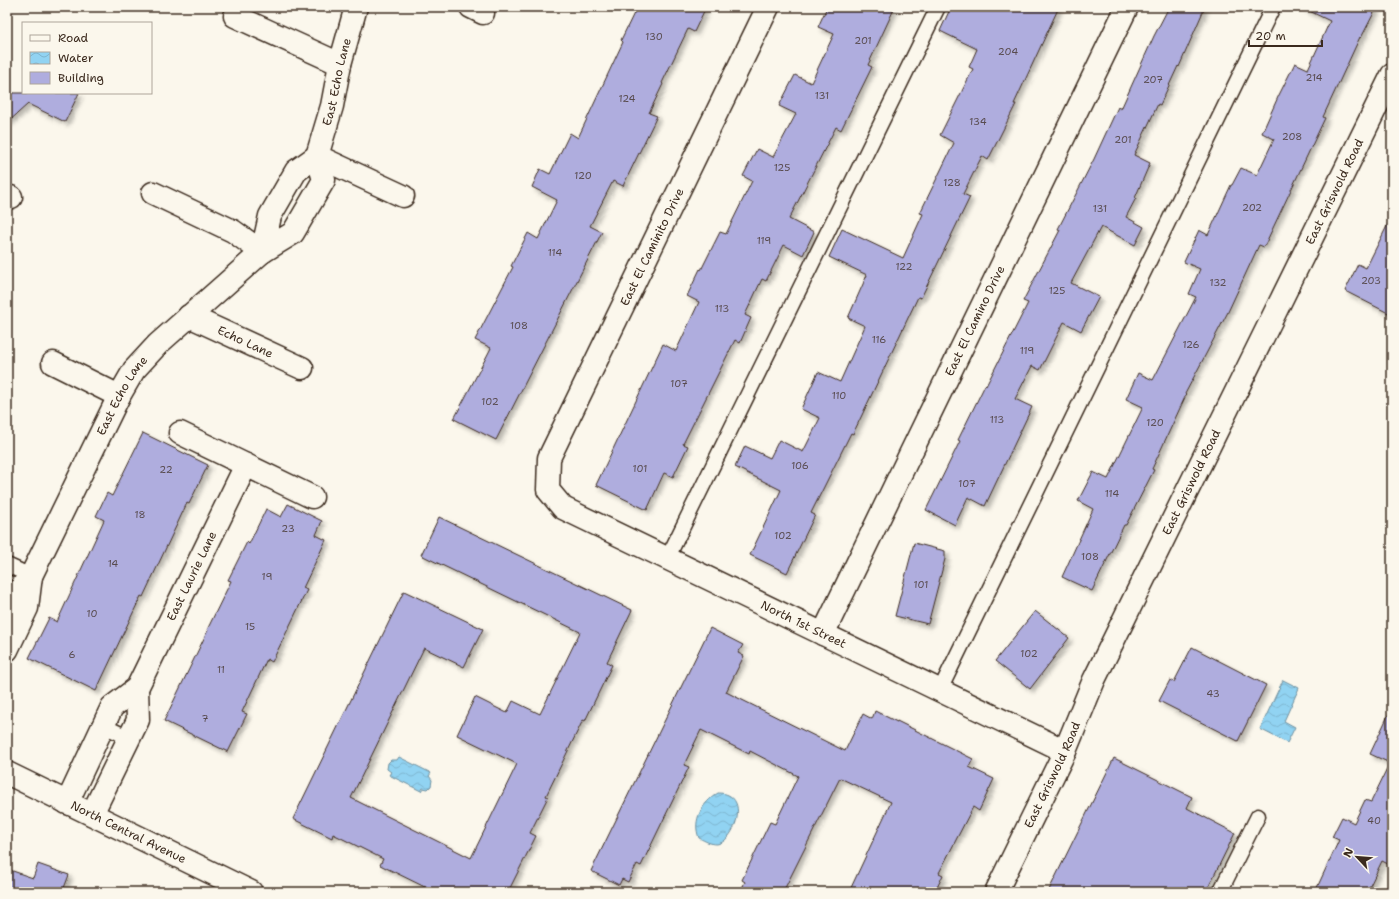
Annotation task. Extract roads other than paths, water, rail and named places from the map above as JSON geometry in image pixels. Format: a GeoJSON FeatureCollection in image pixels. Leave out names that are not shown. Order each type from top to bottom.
{"type":"FeatureCollection","features":[{"type":"Feature","properties":{"kind":"street","name":"East Echo Lane"},"geometry":{"type":"LineString","coordinates":[[7,605],[31,576],[119,396],[134,370],[158,344],[262,252],[293,233],[324,180],[317,156],[332,106],[340,64],[356,7]]}},
{"type":"Feature","properties":{"kind":"street","name":"East El Caminito Drive"},"geometry":{"type":"LineString","coordinates":[[548,490],[549,458],[768,7]]}},
{"type":"Feature","properties":{"kind":"street","name":"East El Camino Drive"},"geometry":{"type":"LineString","coordinates":[[823,634],[1127,7]]}},
{"type":"Feature","properties":{"kind":"street"},"geometry":{"type":"LineString","coordinates":[[235,16],[340,64]]}},
{"type":"Feature","properties":{"kind":"street","name":"East Griswold Road"},"geometry":{"type":"LineString","coordinates":[[996,892],[1065,752],[1094,680],[1392,75]]}},
{"type":"Feature","properties":{"kind":"street"},"geometry":{"type":"LineString","coordinates":[[153,193],[232,231],[262,252],[270,216],[296,170],[317,156],[403,196]]}},
{"type":"Feature","properties":{"kind":"street","name":"Echo Lane"},"geometry":{"type":"LineString","coordinates":[[189,316],[302,368]]}},
{"type":"Feature","properties":{"kind":"street"},"geometry":{"type":"LineString","coordinates":[[53,363],[119,396]]}},
{"type":"Feature","properties":{"kind":"street"},"geometry":{"type":"LineString","coordinates":[[180,433],[312,497]]}},
{"type":"Feature","properties":{"kind":"street","name":"East Laurie Lane"},"geometry":{"type":"LineString","coordinates":[[67,803],[112,707],[137,688],[246,465]]}},
{"type":"Feature","properties":{"kind":"street","name":"North 1st Street"},"geometry":{"type":"LineString","coordinates":[[548,490],[563,508],[1065,752]]}},
{"type":"Feature","properties":{"kind":"street","name":"East Echo Lane"},"geometry":{"type":"LineString","coordinates":[[7,650],[27,608],[31,576]]}},
{"type":"Feature","properties":{"kind":"street","name":"East Laurie Lane"},"geometry":{"type":"LineString","coordinates":[[92,814],[138,720],[137,688]]}},
{"type":"Feature","properties":{"kind":"street","name":"North Central Avenue"},"geometry":{"type":"LineString","coordinates":[[7,773],[250,892]]}},
{"type":"Feature","properties":{"kind":"lane"},"geometry":{"type":"LineString","coordinates":[[668,559],[938,7]]}},
{"type":"Feature","properties":{"kind":"lane"},"geometry":{"type":"LineString","coordinates":[[940,690],[1273,7]]}},
{"type":"Feature","properties":{"kind":"lane"},"geometry":{"type":"LineString","coordinates":[[7,565],[31,576]]}},
{"type":"Feature","properties":{"kind":"lane"},"geometry":{"type":"LineString","coordinates":[[104,726],[129,738]]}},
{"type":"Feature","properties":{"kind":"lane"},"geometry":{"type":"LineString","coordinates":[[1220,892],[1258,816]]}},
{"type":"Feature","properties":{"kind":"water"},"geometry":{"type":"Polygon","coordinates":[[[1283,680],[1299,688],[1284,721],[1295,727],[1287,743],[1260,729],[1283,680]]]}},
{"type":"Feature","properties":{"kind":"water"},"geometry":{"type":"Polygon","coordinates":[[[399,757],[431,773],[429,776],[432,780],[431,786],[428,789],[423,788],[421,791],[389,775],[391,772],[387,769],[388,763],[391,760],[397,760],[399,757]]]}},
{"type":"Feature","properties":{"kind":"water"},"geometry":{"type":"Polygon","coordinates":[[[718,793],[728,795],[735,801],[737,818],[730,835],[724,841],[717,844],[710,843],[699,838],[697,825],[700,812],[703,807],[718,793]]]}}]}
